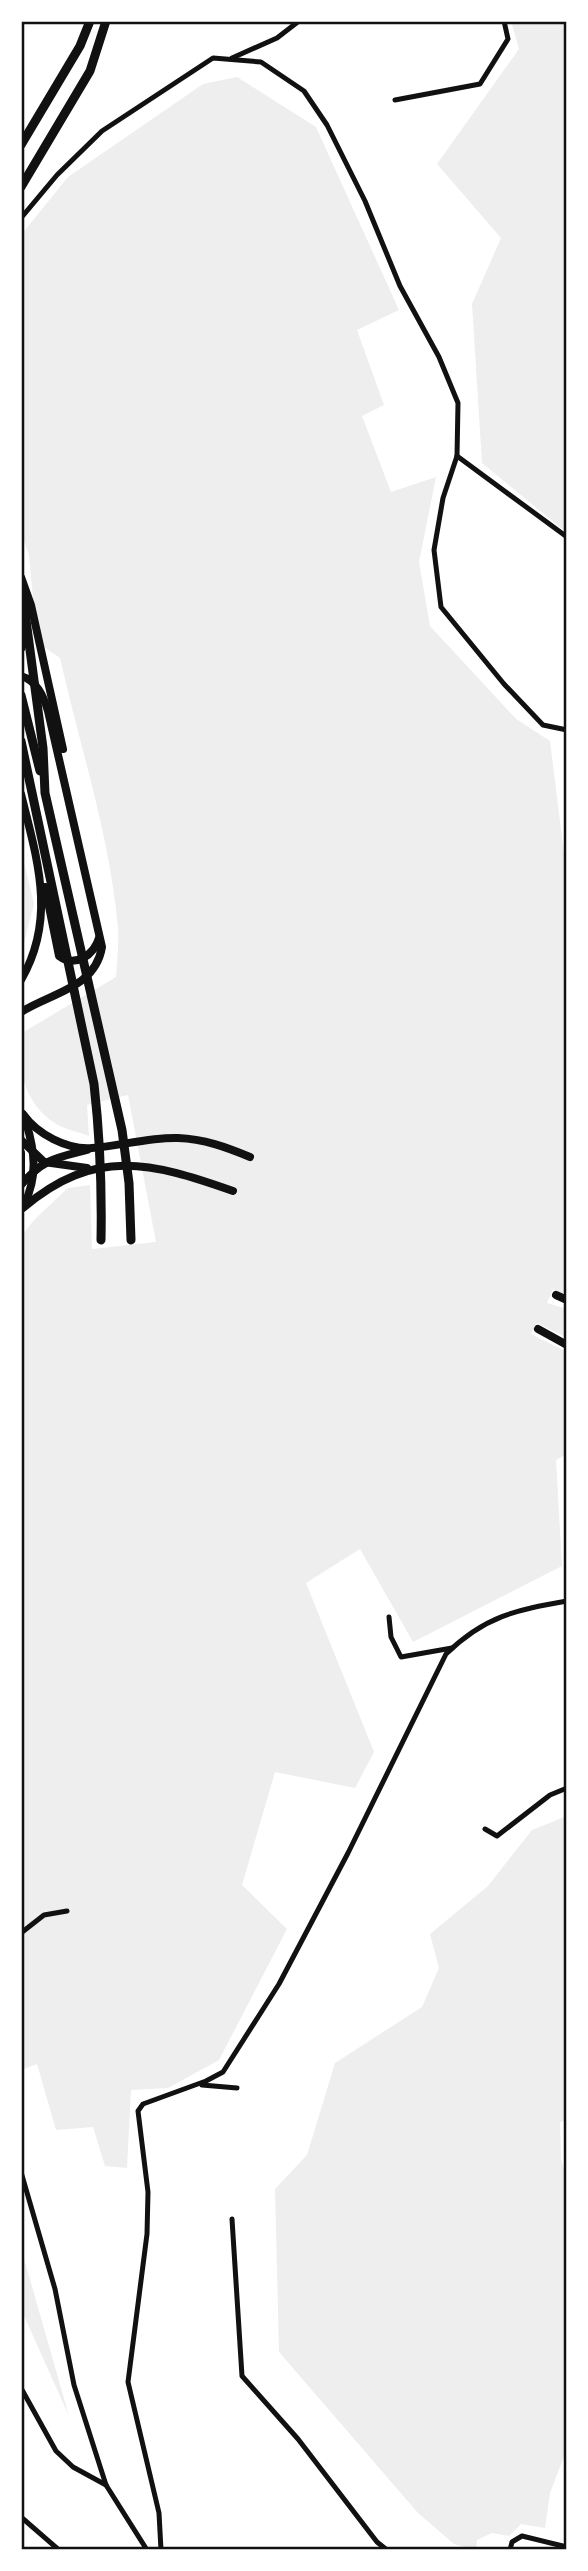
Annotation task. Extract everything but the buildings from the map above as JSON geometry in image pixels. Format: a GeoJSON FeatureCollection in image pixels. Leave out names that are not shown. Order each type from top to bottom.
{"type":"FeatureCollection","features":[{"type":"Feature","properties":{"kind":"main road"},"geometry":{"type":"LineString","coordinates":[[21,145],[80,46],[90,21]]}},
{"type":"Feature","properties":{"kind":"main road"},"geometry":{"type":"LineString","coordinates":[[21,187],[90,71],[106,21]]}},
{"type":"Feature","properties":{"kind":"main road"},"geometry":{"type":"LineString","coordinates":[[21,577],[31,605],[61,741],[80,845]]}},
{"type":"Feature","properties":{"kind":"main road"},"geometry":{"type":"LineString","coordinates":[[21,593],[43,748],[46,793]]}},
{"type":"Feature","properties":{"kind":"main road"},"geometry":{"type":"LineString","coordinates":[[21,648],[24,605]]}},
{"type":"Feature","properties":{"kind":"main road"},"geometry":{"type":"LineString","coordinates":[[21,676],[34,683],[43,696],[48,711],[102,947],[91,976],[39,1000],[21,1012]]}},
{"type":"Feature","properties":{"kind":"main road"},"geometry":{"type":"LineString","coordinates":[[21,695],[46,793],[122,1130],[129,1183],[131,1240]]}},
{"type":"Feature","properties":{"kind":"main road"},"geometry":{"type":"LineString","coordinates":[[21,741],[94,1084],[103,1180],[101,1240]]}},
{"type":"Feature","properties":{"kind":"main road"},"geometry":{"type":"LineString","coordinates":[[21,794],[49,901],[60,956],[69,962],[77,961],[93,950],[100,935]]}},
{"type":"Feature","properties":{"kind":"main road"},"geometry":{"type":"LineString","coordinates":[[21,980],[32,960],[42,922],[37,860]]}},
{"type":"Feature","properties":{"kind":"main road"},"geometry":{"type":"LineString","coordinates":[[22,1112],[35,1129],[60,1142],[90,1149]]}},
{"type":"Feature","properties":{"kind":"main road"},"geometry":{"type":"LineString","coordinates":[[22,1112],[35,1168],[31,1190],[22,1209]]}},
{"type":"Feature","properties":{"kind":"main road"},"geometry":{"type":"LineString","coordinates":[[21,1185],[35,1168],[44,1162],[90,1149],[142,1140],[177,1138],[212,1142],[250,1157]]}},
{"type":"Feature","properties":{"kind":"main road"},"geometry":{"type":"LineString","coordinates":[[21,1140],[44,1162],[90,1168],[155,1166],[233,1191]]}},
{"type":"Feature","properties":{"kind":"main road"},"geometry":{"type":"LineString","coordinates":[[21,1153],[21,1175]]}},
{"type":"Feature","properties":{"kind":"main road"},"geometry":{"type":"LineString","coordinates":[[72,1154],[74,1167]]}},
{"type":"Feature","properties":{"kind":"main road"},"geometry":{"type":"LineString","coordinates":[[22,1209],[55,1184],[90,1168]]}},
{"type":"Feature","properties":{"kind":"main road"},"geometry":{"type":"LineString","coordinates":[[556,1295],[567,1300]]}},
{"type":"Feature","properties":{"kind":"main road"},"geometry":{"type":"LineString","coordinates":[[538,1329],[567,1345]]}},
{"type":"Feature","properties":{"kind":"street"},"geometry":{"type":"LineString","coordinates":[[229,59],[277,38],[299,21]]}},
{"type":"Feature","properties":{"kind":"street"},"geometry":{"type":"LineString","coordinates":[[395,100],[480,84],[508,39],[503,21]]}},
{"type":"Feature","properties":{"kind":"street"},"geometry":{"type":"LineString","coordinates":[[21,218],[57,175],[102,131],[213,58],[261,62],[304,91],[327,125],[365,201],[400,286],[439,357],[458,403],[457,456],[443,498],[434,550],[441,607],[495,674],[543,725],[567,730]]}},
{"type":"Feature","properties":{"kind":"street"},"geometry":{"type":"LineString","coordinates":[[457,456],[567,537]]}},
{"type":"Feature","properties":{"kind":"street"},"geometry":{"type":"LineString","coordinates":[[161,2550],[159,2513],[128,2382],[147,2234],[148,2192],[138,2111],[143,2104],[199,2084],[223,2072],[279,1984],[348,1853],[446,1654],[479,1627],[520,1609],[567,1601]]}},
{"type":"Feature","properties":{"kind":"street"},"geometry":{"type":"LineString","coordinates":[[388,1617],[391,1637],[401,1657],[452,1648]]}},
{"type":"Feature","properties":{"kind":"street"},"geometry":{"type":"LineString","coordinates":[[485,1829],[497,1836],[550,1795],[567,1788]]}},
{"type":"Feature","properties":{"kind":"street"},"geometry":{"type":"LineString","coordinates":[[21,1933],[44,1915],[67,1911]]}},
{"type":"Feature","properties":{"kind":"street"},"geometry":{"type":"LineString","coordinates":[[199,2084],[237,2088]]}},
{"type":"Feature","properties":{"kind":"street"},"geometry":{"type":"LineString","coordinates":[[21,2172],[55,2290],[74,2385],[106,2485],[147,2550]]}},
{"type":"Feature","properties":{"kind":"street"},"geometry":{"type":"LineString","coordinates":[[232,2219],[242,2376],[298,2439],[377,2542],[387,2550]]}},
{"type":"Feature","properties":{"kind":"street"},"geometry":{"type":"LineString","coordinates":[[21,2388],[56,2451],[73,2467],[106,2485]]}},
{"type":"Feature","properties":{"kind":"street"},"geometry":{"type":"LineString","coordinates":[[21,2517],[59,2550]]}},
{"type":"Feature","properties":{"kind":"street"},"geometry":{"type":"LineString","coordinates":[[510,2550],[512,2542],[522,2536],[567,2547]]}},
{"type":"Feature","properties":{"kind":"shaded area"},"geometry":{"type":"Polygon","coordinates":[[[511,21],[567,21],[567,533],[482,463],[472,304],[501,238],[437,164],[519,49],[511,21]]]}},
{"type":"Feature","properties":{"kind":"shaded area"},"geometry":{"type":"Polygon","coordinates":[[[237,77],[316,127],[399,310],[357,330],[384,405],[362,416],[391,492],[436,477],[419,562],[430,626],[516,719],[550,741],[567,878],[567,1296],[553,1289],[547,1303],[567,1309],[567,1338],[537,1323],[531,1334],[567,1352],[567,1454],[556,1460],[562,1566],[413,1642],[360,1549],[306,1583],[374,1752],[355,1788],[275,1772],[242,1885],[287,1929],[219,2060],[168,2088],[131,2090],[127,2168],[105,2166],[93,2127],[56,2130],[37,2064],[21,2070],[21,1236],[68,1188],[90,1185],[92,1249],[156,1242],[128,1095],[87,1105],[89,1136],[62,1127],[47,1117],[30,1097],[21,1072],[22,1033],[116,977],[118,928],[108,860],[60,658],[37,642],[29,555],[21,532],[21,235],[68,177],[203,84],[237,77]]]}},
{"type":"Feature","properties":{"kind":"shaded area"},"geometry":{"type":"Polygon","coordinates":[[[21,850],[34,904],[21,955],[21,850]]]}},
{"type":"Feature","properties":{"kind":"shaded area"},"geometry":{"type":"Polygon","coordinates":[[[567,1816],[567,2120],[560,2122],[561,2159],[567,2178],[567,2449],[550,2493],[545,2528],[521,2524],[509,2536],[492,2533],[477,2540],[476,2550],[454,2544],[418,2513],[279,2352],[275,2189],[307,2155],[335,2063],[422,2007],[439,1968],[430,1934],[488,1886],[532,1830],[567,1816]]]}},
{"type":"Feature","properties":{"kind":"shaded area"},"geometry":{"type":"Polygon","coordinates":[[[21,2248],[69,2416],[21,2309],[21,2248]]]}}]}
